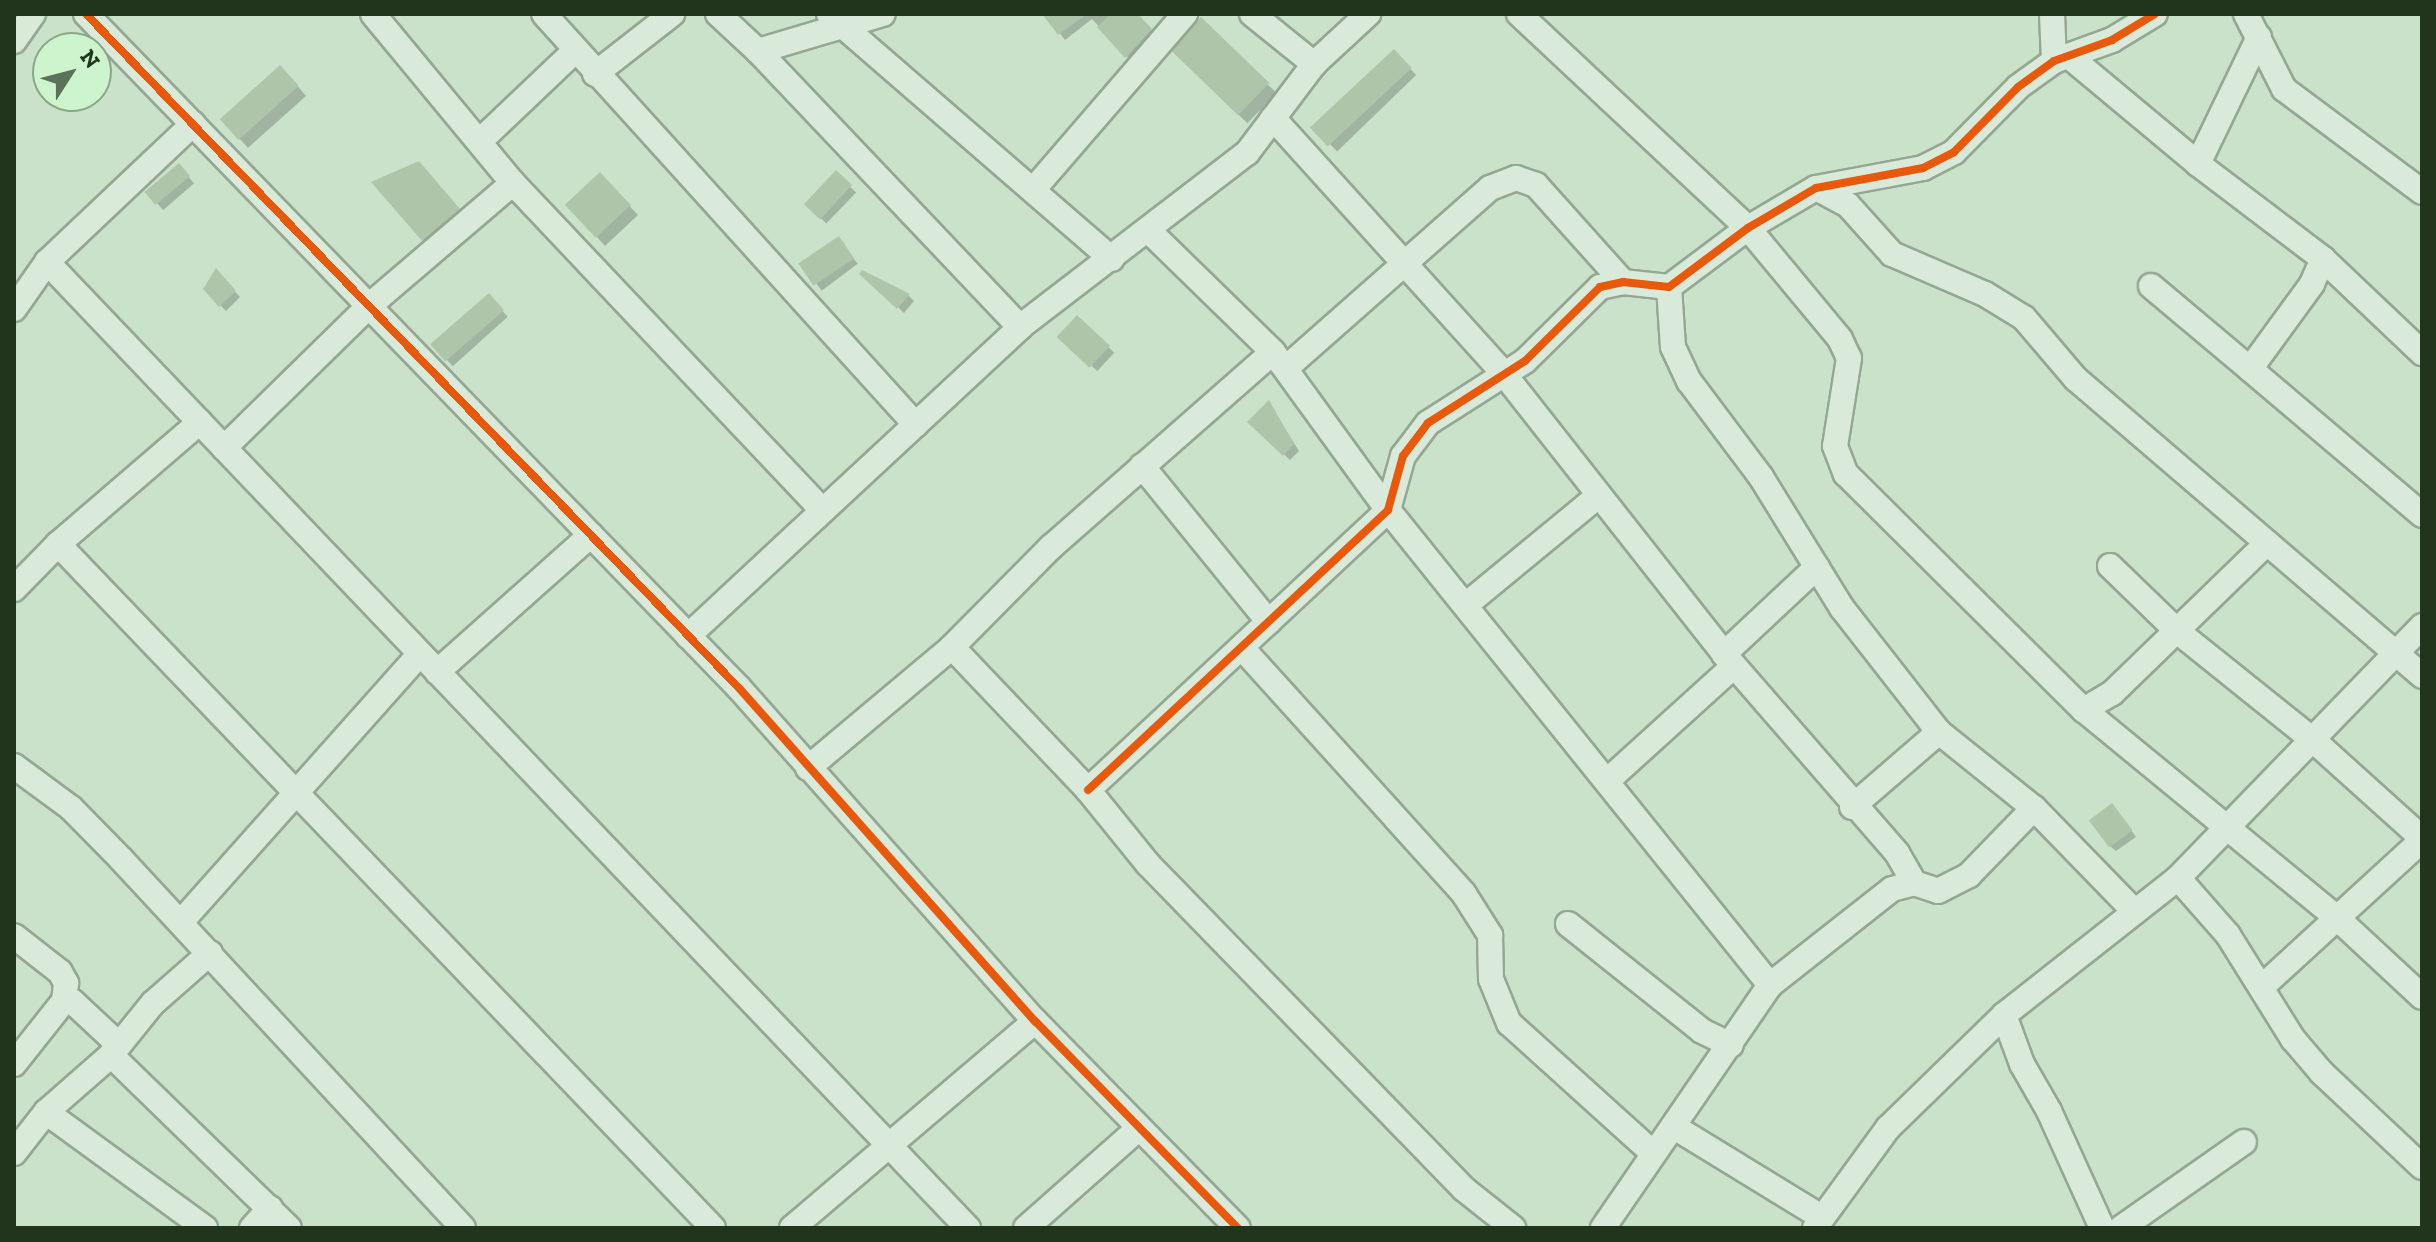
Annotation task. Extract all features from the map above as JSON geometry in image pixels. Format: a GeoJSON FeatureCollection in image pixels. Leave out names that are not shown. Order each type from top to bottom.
{"type":"FeatureCollection","features":[{"type":"Feature","properties":{"kind":"street"},"geometry":{"type":"LineString","coordinates":[[14,41],[33,14]]}},
{"type":"Feature","properties":{"kind":"street"},"geometry":{"type":"LineString","coordinates":[[86,14],[688,636],[1035,1021],[1238,1228]]}},
{"type":"Feature","properties":{"kind":"street"},"geometry":{"type":"LineString","coordinates":[[373,14],[513,183],[822,510]]}},
{"type":"Feature","properties":{"kind":"street"},"geometry":{"type":"LineString","coordinates":[[544,14],[595,74],[916,425]]}},
{"type":"Feature","properties":{"kind":"street"},"geometry":{"type":"LineString","coordinates":[[595,74],[672,14]]}},
{"type":"Feature","properties":{"kind":"street"},"geometry":{"type":"LineString","coordinates":[[718,14],[758,51],[1020,327]]}},
{"type":"Feature","properties":{"kind":"street"},"geometry":{"type":"LineString","coordinates":[[758,51],[837,20],[883,14]]}},
{"type":"Feature","properties":{"kind":"street"},"geometry":{"type":"LineString","coordinates":[[1033,190],[1185,14]]}},
{"type":"Feature","properties":{"kind":"street"},"geometry":{"type":"LineString","coordinates":[[1252,14],[1314,64]]}},
{"type":"Feature","properties":{"kind":"street"},"geometry":{"type":"LineString","coordinates":[[688,636],[1020,327],[1247,153],[1314,64],[1368,14]]}},
{"type":"Feature","properties":{"kind":"street"},"geometry":{"type":"LineString","coordinates":[[1519,14],[1748,228],[1840,339],[1849,358],[1835,446],[1846,474],[2084,710],[2336,917],[2422,997]]}},
{"type":"Feature","properties":{"kind":"street"},"geometry":{"type":"LineString","coordinates":[[2052,14],[2063,60],[2323,259],[2422,353]]}},
{"type":"Feature","properties":{"kind":"street"},"geometry":{"type":"LineString","coordinates":[[1088,790],[1388,510],[1403,456],[1428,423],[1525,361],[1600,287],[1623,282],[1669,287],[1748,228],[1816,188],[1923,168],[1954,152],[2018,87],[2063,60],[2155,14]]}},
{"type":"Feature","properties":{"kind":"street"},"geometry":{"type":"LineString","coordinates":[[2246,14],[2284,89],[2422,192]]}},
{"type":"Feature","properties":{"kind":"street"},"geometry":{"type":"LineString","coordinates":[[837,20],[1112,259]]}},
{"type":"Feature","properties":{"kind":"street"},"geometry":{"type":"LineString","coordinates":[[2198,164],[2259,37]]}},
{"type":"Feature","properties":{"kind":"street"},"geometry":{"type":"LineString","coordinates":[[480,141],[575,51]]}},
{"type":"Feature","properties":{"kind":"street"},"geometry":{"type":"LineString","coordinates":[[1273,118],[1504,374],[1729,660],[1852,807],[1897,853],[1914,883]]}},
{"type":"Feature","properties":{"kind":"street"},"geometry":{"type":"LineString","coordinates":[[14,309],[47,262],[193,124]]}},
{"type":"Feature","properties":{"kind":"street"},"geometry":{"type":"LineString","coordinates":[[808,768],[952,647],[1051,547],[1142,466],[1403,265],[1490,188],[1516,178],[1536,185],[1623,282]]}},
{"type":"Feature","properties":{"kind":"street"},"geometry":{"type":"LineString","coordinates":[[224,448],[370,305],[513,183]]}},
{"type":"Feature","properties":{"kind":"street"},"geometry":{"type":"LineString","coordinates":[[1816,188],[1848,205],[1892,254],[1985,294],[2024,318],[2076,379],[2422,676]]}},
{"type":"Feature","properties":{"kind":"street"},"geometry":{"type":"LineString","coordinates":[[1149,231],[1279,360],[1388,510],[1467,604],[1770,985]]}},
{"type":"Feature","properties":{"kind":"street"},"geometry":{"type":"LineString","coordinates":[[2250,369],[2312,284],[2323,259]]}},
{"type":"Feature","properties":{"kind":"street"},"geometry":{"type":"LineString","coordinates":[[47,262],[968,1228]]}},
{"type":"Feature","properties":{"kind":"street"},"geometry":{"type":"LineString","coordinates":[[2151,286],[2422,515]]}},
{"type":"Feature","properties":{"kind":"street"},"geometry":{"type":"LineString","coordinates":[[1669,287],[1673,347],[1689,381],[1761,477],[1817,567],[1939,732],[2034,808],[2134,911]]}},
{"type":"Feature","properties":{"kind":"street"},"geometry":{"type":"LineString","coordinates":[[14,589],[58,544],[200,422]]}},
{"type":"Feature","properties":{"kind":"street"},"geometry":{"type":"LineString","coordinates":[[1142,466],[1269,622]]}},
{"type":"Feature","properties":{"kind":"street"},"geometry":{"type":"LineString","coordinates":[[1467,604],[1599,495]]}},
{"type":"Feature","properties":{"kind":"street"},"geometry":{"type":"LineString","coordinates":[[437,672],[591,535]]}},
{"type":"Feature","properties":{"kind":"street"},"geometry":{"type":"LineString","coordinates":[[2084,710],[2112,693],[2267,543]]}},
{"type":"Feature","properties":{"kind":"street"},"geometry":{"type":"LineString","coordinates":[[58,544],[297,798],[713,1228]]}},
{"type":"Feature","properties":{"kind":"street"},"geometry":{"type":"LineString","coordinates":[[2110,566],[2177,631],[2313,740],[2422,839],[2264,985]]}},
{"type":"Feature","properties":{"kind":"street"},"geometry":{"type":"LineString","coordinates":[[1607,781],[1817,567]]}},
{"type":"Feature","properties":{"kind":"street"},"geometry":{"type":"LineString","coordinates":[[1676,1128],[1818,1222],[1888,1128],[2004,1015],[2168,887],[2422,626]]}},
{"type":"Feature","properties":{"kind":"street"},"geometry":{"type":"LineString","coordinates":[[952,647],[1088,790],[1148,864],[1464,1189],[1513,1228]]}},
{"type":"Feature","properties":{"kind":"street"},"geometry":{"type":"LineString","coordinates":[[1242,648],[1464,894],[1490,935],[1491,979],[1509,1023],[1654,1154]]}},
{"type":"Feature","properties":{"kind":"street"},"geometry":{"type":"LineString","coordinates":[[181,922],[297,798],[420,654]]}},
{"type":"Feature","properties":{"kind":"street"},"geometry":{"type":"LineString","coordinates":[[1852,807],[1939,732]]}},
{"type":"Feature","properties":{"kind":"street"},"geometry":{"type":"LineString","coordinates":[[14,766],[71,808],[210,953],[463,1228]]}},
{"type":"Feature","properties":{"kind":"street"},"geometry":{"type":"LineString","coordinates":[[1603,1228],[1654,1154],[1676,1128],[1770,985],[1892,889],[1914,883],[1938,891],[1969,875],[2034,808]]}},
{"type":"Feature","properties":{"kind":"street"},"geometry":{"type":"LineString","coordinates":[[2168,887],[2264,985],[2293,1039],[2322,1073],[2422,1167]]}},
{"type":"Feature","properties":{"kind":"street"},"geometry":{"type":"LineString","coordinates":[[1568,924],[1702,1031],[1731,1045]]}},
{"type":"Feature","properties":{"kind":"street"},"geometry":{"type":"LineString","coordinates":[[14,936],[60,972],[66,983],[64,1001],[14,1064]]}},
{"type":"Feature","properties":{"kind":"street"},"geometry":{"type":"LineString","coordinates":[[14,1153],[46,1112],[114,1050],[153,1003],[210,953]]}},
{"type":"Feature","properties":{"kind":"street"},"geometry":{"type":"LineString","coordinates":[[64,1001],[73,1002],[114,1050],[289,1228]]}},
{"type":"Feature","properties":{"kind":"street"},"geometry":{"type":"LineString","coordinates":[[2004,1015],[2022,1064],[2049,1111],[2102,1228]]}},
{"type":"Feature","properties":{"kind":"street"},"geometry":{"type":"LineString","coordinates":[[792,1228],[1035,1021]]}},
{"type":"Feature","properties":{"kind":"street"},"geometry":{"type":"LineString","coordinates":[[46,1112],[205,1228]]}},
{"type":"Feature","properties":{"kind":"street"},"geometry":{"type":"LineString","coordinates":[[1026,1228],[1139,1128]]}},
{"type":"Feature","properties":{"kind":"street"},"geometry":{"type":"LineString","coordinates":[[2121,1228],[2244,1142]]}},
{"type":"Feature","properties":{"kind":"street"},"geometry":{"type":"LineString","coordinates":[[252,1228],[270,1208]]}},
{"type":"Feature","properties":{"kind":"building"},"geometry":{"type":"Polygon","coordinates":[[[1042,14],[1087,14],[1058,35],[1042,14]]]}},
{"type":"Feature","properties":{"kind":"building"},"geometry":{"type":"Polygon","coordinates":[[[1111,14],[1138,14],[1152,29],[1125,58],[1097,27],[1111,14]]]}},
{"type":"Feature","properties":{"kind":"building"},"geometry":{"type":"Polygon","coordinates":[[[1201,17],[1269,83],[1238,115],[1170,49],[1201,17]]]}},
{"type":"Feature","properties":{"kind":"building"},"geometry":{"type":"Polygon","coordinates":[[[1394,49],[1412,68],[1328,146],[1310,127],[1394,49]]]}},
{"type":"Feature","properties":{"kind":"building"},"geometry":{"type":"Polygon","coordinates":[[[280,65],[299,86],[239,140],[220,119],[280,65]]]}},
{"type":"Feature","properties":{"kind":"building"},"geometry":{"type":"Polygon","coordinates":[[[419,161],[460,209],[422,241],[371,182],[419,161]]]}},
{"type":"Feature","properties":{"kind":"building"},"geometry":{"type":"Polygon","coordinates":[[[179,163],[190,176],[155,205],[145,192],[179,163]]]}},
{"type":"Feature","properties":{"kind":"building"},"geometry":{"type":"Polygon","coordinates":[[[836,170],[852,185],[820,219],[804,204],[836,170]]]}},
{"type":"Feature","properties":{"kind":"building"},"geometry":{"type":"Polygon","coordinates":[[[600,172],[631,205],[596,238],[565,205],[600,172]]]}},
{"type":"Feature","properties":{"kind":"building"},"geometry":{"type":"Polygon","coordinates":[[[839,236],[854,258],[813,286],[798,263],[839,236]]]}},
{"type":"Feature","properties":{"kind":"building"},"geometry":{"type":"Polygon","coordinates":[[[216,268],[236,291],[219,307],[203,289],[216,268]]]}},
{"type":"Feature","properties":{"kind":"building"},"geometry":{"type":"Polygon","coordinates":[[[862,270],[910,294],[897,309],[859,274],[862,270]]]}},
{"type":"Feature","properties":{"kind":"building"},"geometry":{"type":"Polygon","coordinates":[[[489,293],[504,310],[445,362],[430,344],[489,293]]]}},
{"type":"Feature","properties":{"kind":"building"},"geometry":{"type":"Polygon","coordinates":[[[1077,315],[1110,346],[1089,368],[1057,337],[1077,315]]]}},
{"type":"Feature","properties":{"kind":"building"},"geometry":{"type":"Polygon","coordinates":[[[1269,400],[1294,444],[1283,456],[1247,422],[1269,400]]]}},
{"type":"Feature","properties":{"kind":"building"},"geometry":{"type":"Polygon","coordinates":[[[2112,803],[2132,830],[2109,848],[2089,820],[2112,803]]]}},
{"type":"Feature","properties":{"kind":"cycle path"},"geometry":{"type":"LineString","coordinates":[[86,14],[739,688],[1035,1021],[1238,1228]]}},
{"type":"Feature","properties":{"kind":"cycle path"},"geometry":{"type":"LineString","coordinates":[[1088,790],[1388,510],[1403,456],[1428,423],[1525,361],[1600,287],[1623,282],[1669,287],[1748,228],[1816,188],[1923,168],[1954,152],[2018,87],[2054,61],[2112,40],[2155,14]]}}]}
